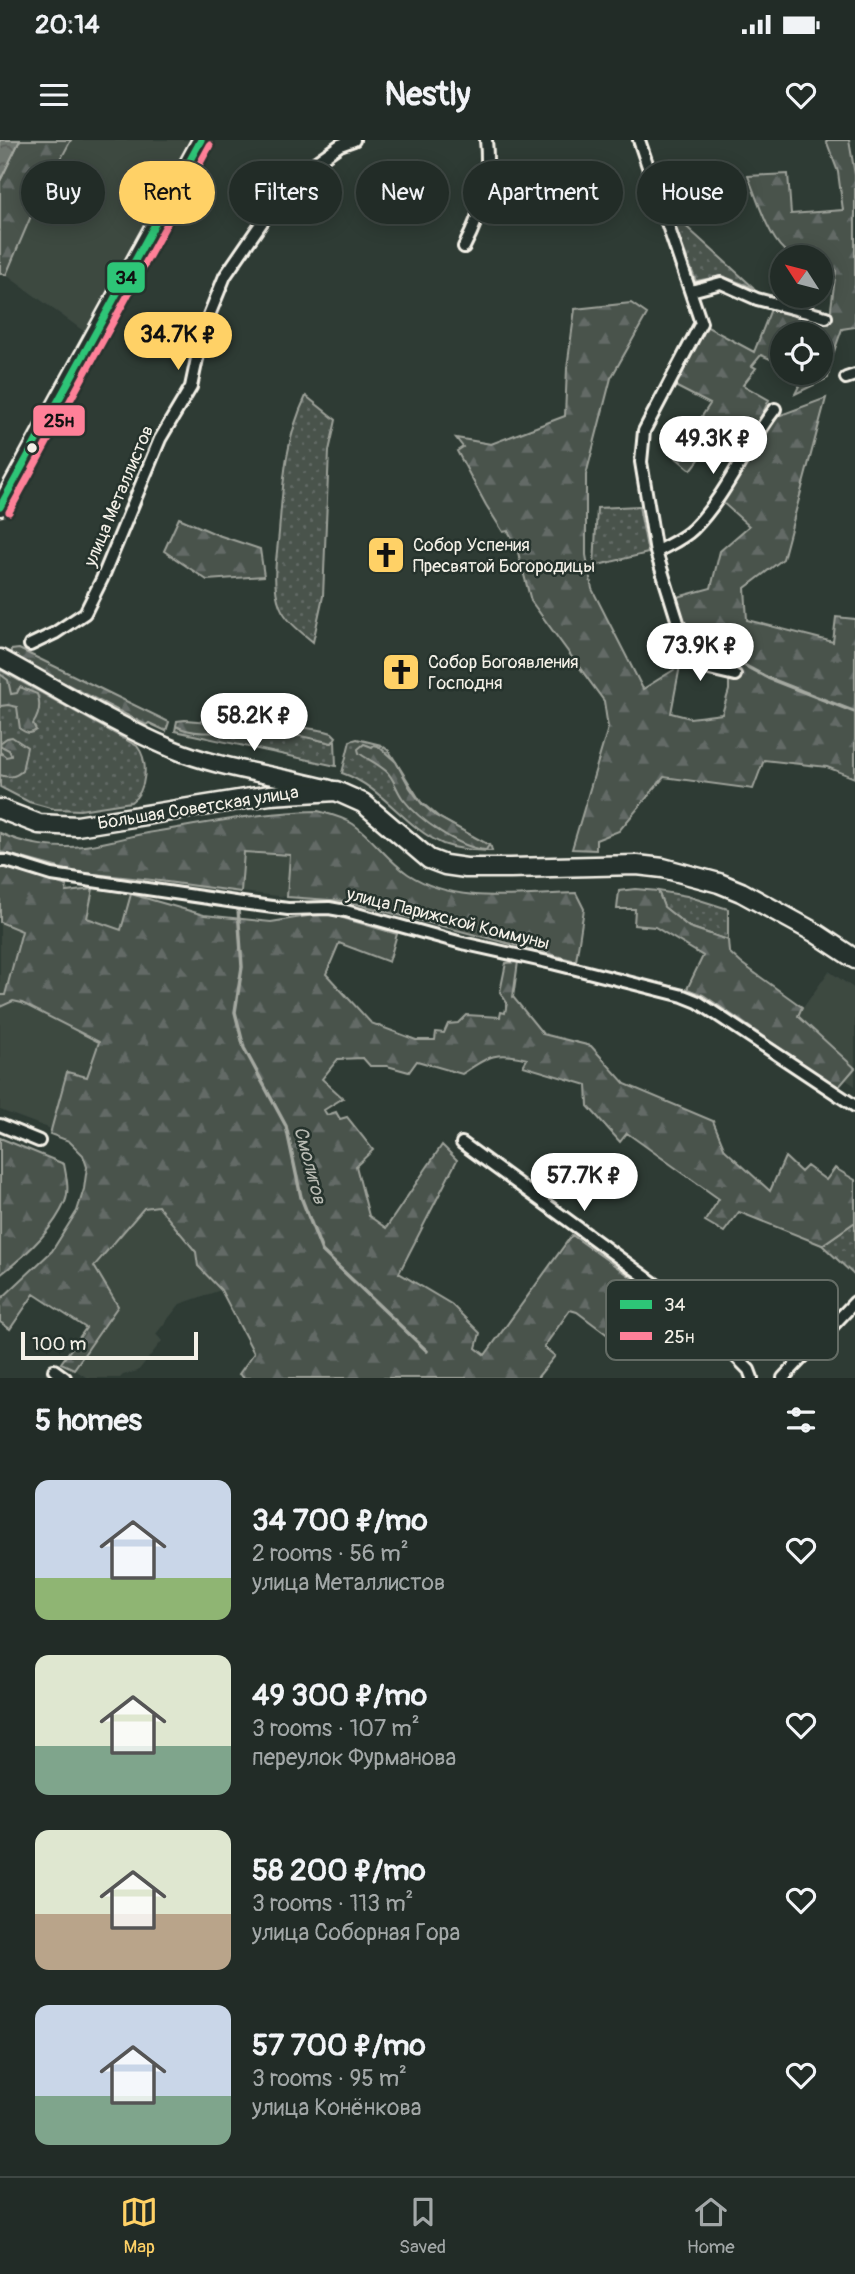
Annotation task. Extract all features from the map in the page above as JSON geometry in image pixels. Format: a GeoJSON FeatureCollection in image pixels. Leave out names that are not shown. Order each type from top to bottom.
{"type":"FeatureCollection","features":[{"type":"Feature","properties":{"kind":"main road"},"geometry":{"type":"LineString","coordinates":[[0,507],[201,140]]}},
{"type":"Feature","properties":{"kind":"main road"},"geometry":{"type":"LineString","coordinates":[[0,658],[171,749],[336,791]]}},
{"type":"Feature","properties":{"kind":"main road","name":"Большая Советская улица"},"geometry":{"type":"LineString","coordinates":[[0,809],[39,824],[78,826],[270,794],[336,791],[363,803],[429,859],[445,865],[466,868],[637,865],[663,869],[719,883],[741,892],[814,932],[855,959]]}},
{"type":"Feature","properties":{"kind":"street","name":"улица Металлистов"},"geometry":{"type":"LineString","coordinates":[[30,645],[55,633],[85,613],[102,579],[160,439],[191,387],[203,330],[225,276],[269,212],[309,167],[340,145],[354,140]]}},
{"type":"Feature","properties":{"kind":"street"},"geometry":{"type":"LineString","coordinates":[[464,247],[482,206],[489,164],[486,140]]}},
{"type":"Feature","properties":{"kind":"street"},"geometry":{"type":"LineString","coordinates":[[639,140],[701,323],[644,431],[641,462],[656,552],[690,661],[701,667],[735,675]]}},
{"type":"Feature","properties":{"kind":"street"},"geometry":{"type":"LineString","coordinates":[[691,290],[721,283],[757,299],[826,317]]}},
{"type":"Feature","properties":{"kind":"street"},"geometry":{"type":"LineString","coordinates":[[656,552],[691,532],[707,514],[759,429],[775,409]]}},
{"type":"Feature","properties":{"kind":"street","name":"улица Парижской Коммуны"},"geometry":{"type":"LineString","coordinates":[[0,861],[52,875],[242,903],[288,909],[329,908],[346,911],[462,943],[683,996],[698,1002],[855,1106]]}},
{"type":"Feature","properties":{"kind":"street"},"geometry":{"type":"LineString","coordinates":[[0,1125],[39,1141]]}},
{"type":"Feature","properties":{"kind":"street"},"geometry":{"type":"LineString","coordinates":[[462,1143],[650,1280]]}},
{"type":"Feature","properties":{"kind":"street"},"geometry":{"type":"LineString","coordinates":[[838,1320],[855,1302]]}},
{"type":"Feature","properties":{"kind":"street"},"geometry":{"type":"LineString","coordinates":[[739,1360],[749,1370],[752,1378]]}},
{"type":"Feature","properties":{"kind":"street"},"geometry":{"type":"LineString","coordinates":[[783,1378],[800,1360]]}},
{"type":"Feature","properties":{"kind":"street"},"geometry":{"type":"LineString","coordinates":[[54,1370],[65,1378]]}},
{"type":"Feature","properties":{"kind":"shaded area"},"geometry":{"type":"Polygon","coordinates":[[[71,140],[189,140],[178,161],[119,161],[119,224],[145,224],[89,335],[6,275],[28,224],[105,224],[105,161],[60,161],[71,140]]]}},
{"type":"Feature","properties":{"kind":"shaded area"},"geometry":{"type":"Polygon","coordinates":[[[244,852],[291,855],[287,897],[241,892],[244,852]]]}},
{"type":"Feature","properties":{"kind":"shaded area"},"geometry":{"type":"Polygon","coordinates":[[[93,889],[131,894],[122,930],[86,918],[93,889]]]}},
{"type":"Feature","properties":{"kind":"shaded area"},"geometry":{"type":"Polygon","coordinates":[[[0,922],[22,931],[5,996],[0,995],[0,922]]]}},
{"type":"Feature","properties":{"kind":"shaded area"},"geometry":{"type":"Polygon","coordinates":[[[829,971],[855,989],[855,1086],[845,1079],[854,1068],[798,1015],[829,971]]]}},
{"type":"Feature","properties":{"kind":"shaded area"},"geometry":{"type":"Polygon","coordinates":[[[13,1001],[99,1042],[87,1077],[67,1073],[51,1129],[0,1110],[0,1007],[13,1001]]]}},
{"type":"Feature","properties":{"kind":"shaded area"},"geometry":{"type":"Polygon","coordinates":[[[158,1205],[196,1252],[198,1266],[221,1290],[180,1304],[156,1334],[162,1341],[138,1371],[120,1378],[87,1378],[74,1369],[118,1306],[94,1266],[144,1208],[158,1205]]]}},
{"type":"Feature","properties":{"kind":"green space"},"geometry":{"type":"Polygon","coordinates":[[[20,140],[71,140],[60,161],[21,161],[21,224],[28,224],[6,275],[0,273],[0,181],[20,140]]]}},
{"type":"Feature","properties":{"kind":"green space"},"geometry":{"type":"Polygon","coordinates":[[[826,140],[849,140],[855,175],[855,327],[842,329],[833,354],[833,322],[829,322],[836,270],[833,269],[833,245],[779,245],[768,226],[748,176],[788,174],[791,214],[843,210],[838,172],[826,140]]]}},
{"type":"Feature","properties":{"kind":"green space"},"geometry":{"type":"Polygon","coordinates":[[[674,224],[683,224],[754,288],[722,276],[696,281],[674,224]]]}},
{"type":"Feature","properties":{"kind":"green space"},"geometry":{"type":"Polygon","coordinates":[[[631,303],[647,314],[611,378],[586,475],[586,555],[592,589],[643,689],[680,666],[671,713],[690,718],[722,714],[729,690],[729,679],[738,668],[692,658],[674,598],[711,588],[720,551],[749,526],[721,501],[778,416],[826,398],[783,559],[745,588],[747,620],[833,642],[836,617],[855,619],[855,778],[827,767],[764,760],[753,789],[664,777],[619,831],[596,840],[596,850],[572,849],[608,728],[604,701],[531,601],[516,545],[508,531],[503,532],[486,505],[457,451],[463,447],[456,438],[491,444],[565,416],[567,368],[575,309],[631,303]]]}},
{"type":"Feature","properties":{"kind":"green space"},"geometry":{"type":"Polygon","coordinates":[[[771,309],[821,322],[770,322],[770,359],[761,355],[752,366],[756,368],[743,385],[769,400],[747,446],[723,428],[691,470],[675,457],[710,404],[671,384],[704,325],[754,352],[771,309]]]}},
{"type":"Feature","properties":{"kind":"green space"},"geometry":{"type":"Polygon","coordinates":[[[800,385],[814,385],[795,394],[800,385]]]}},
{"type":"Feature","properties":{"kind":"green space"},"geometry":{"type":"Polygon","coordinates":[[[306,396],[336,420],[329,451],[323,596],[313,642],[286,617],[277,597],[275,579],[286,462],[293,429],[306,396]]]}},
{"type":"Feature","properties":{"kind":"green space"},"geometry":{"type":"Polygon","coordinates":[[[639,506],[648,553],[594,566],[597,508],[639,506]]]}},
{"type":"Feature","properties":{"kind":"green space"},"geometry":{"type":"Polygon","coordinates":[[[179,518],[260,549],[264,576],[207,580],[164,551],[179,518]]]}},
{"type":"Feature","properties":{"kind":"green space"},"geometry":{"type":"Polygon","coordinates":[[[19,649],[169,722],[166,731],[149,723],[146,725],[10,655],[11,650],[19,649]]]}},
{"type":"Feature","properties":{"kind":"green space"},"geometry":{"type":"Polygon","coordinates":[[[0,670],[137,746],[145,767],[145,776],[136,797],[131,802],[80,810],[54,809],[29,802],[0,787],[0,670]]]}},
{"type":"Feature","properties":{"kind":"green space"},"geometry":{"type":"Polygon","coordinates":[[[0,674],[8,680],[11,694],[17,693],[20,687],[37,694],[39,709],[33,724],[36,730],[34,732],[28,733],[20,729],[17,707],[0,706],[0,674]]]}},
{"type":"Feature","properties":{"kind":"green space"},"geometry":{"type":"Polygon","coordinates":[[[177,721],[271,722],[325,731],[336,737],[332,743],[254,730],[194,732],[176,726],[177,721]]]}},
{"type":"Feature","properties":{"kind":"green space"},"geometry":{"type":"Polygon","coordinates":[[[176,726],[226,732],[256,730],[331,743],[335,741],[336,766],[175,731],[176,726]]]}},
{"type":"Feature","properties":{"kind":"green space"},"geometry":{"type":"Polygon","coordinates":[[[12,737],[27,747],[22,771],[17,775],[3,776],[0,775],[0,752],[6,757],[11,754],[0,743],[12,737]]]}},
{"type":"Feature","properties":{"kind":"green space"},"geometry":{"type":"Polygon","coordinates":[[[357,739],[381,745],[389,751],[421,802],[440,818],[491,847],[492,851],[461,849],[429,837],[370,788],[342,773],[350,741],[357,739]]]}},
{"type":"Feature","properties":{"kind":"green space"},"geometry":{"type":"Polygon","coordinates":[[[364,744],[378,746],[396,762],[422,804],[436,816],[489,845],[486,850],[452,839],[419,816],[403,799],[389,774],[359,753],[358,749],[364,744]]]}},
{"type":"Feature","properties":{"kind":"green space"},"geometry":{"type":"Polygon","coordinates":[[[318,811],[349,822],[408,874],[447,891],[490,896],[576,893],[584,909],[576,961],[345,901],[287,897],[290,855],[244,852],[241,892],[74,872],[0,852],[0,833],[30,843],[73,847],[232,819],[318,811]]]}},
{"type":"Feature","properties":{"kind":"green space"},"geometry":{"type":"Polygon","coordinates":[[[0,864],[67,886],[66,892],[93,889],[87,918],[121,930],[131,894],[204,915],[271,922],[326,913],[397,934],[389,962],[339,943],[326,974],[371,1023],[416,1040],[435,1040],[436,1032],[444,1033],[448,1024],[458,1023],[466,1015],[500,1017],[501,1012],[505,1013],[507,1003],[500,992],[506,963],[518,962],[513,997],[543,1034],[591,1046],[625,1084],[713,1121],[725,1150],[770,1191],[785,1157],[801,1172],[807,1166],[826,1180],[835,1168],[855,1180],[855,1222],[822,1245],[739,1212],[724,1232],[705,1221],[719,1199],[627,1133],[620,1142],[588,1106],[587,1085],[523,1066],[527,1059],[499,1055],[478,1063],[462,1074],[417,1061],[409,1072],[387,1066],[370,1066],[363,1058],[338,1059],[322,1079],[343,1098],[324,1110],[327,1115],[336,1112],[340,1119],[347,1117],[373,1150],[356,1166],[369,1216],[386,1228],[442,1145],[457,1160],[399,1273],[451,1304],[480,1333],[476,1348],[485,1355],[572,1235],[635,1280],[606,1280],[606,1334],[577,1312],[570,1310],[544,1347],[555,1356],[537,1378],[244,1378],[239,1374],[254,1353],[221,1290],[198,1266],[196,1252],[158,1206],[144,1208],[94,1266],[118,1306],[74,1369],[61,1363],[86,1328],[34,1294],[10,1329],[0,1322],[0,1300],[52,1251],[77,1211],[87,1167],[83,1155],[69,1141],[50,1134],[67,1072],[87,1077],[99,1042],[22,1003],[13,1001],[0,1007],[0,995],[5,995],[22,931],[0,922],[0,864]]]}},
{"type":"Feature","properties":{"kind":"green space"},"geometry":{"type":"Polygon","coordinates":[[[619,891],[658,891],[664,907],[689,927],[728,940],[729,952],[741,963],[802,1007],[798,1016],[855,1068],[838,1088],[703,995],[687,989],[703,956],[655,927],[634,925],[635,909],[617,909],[619,891]]]}},
{"type":"Feature","properties":{"kind":"green space"},"geometry":{"type":"Polygon","coordinates":[[[658,891],[687,896],[728,909],[728,940],[689,927],[664,907],[658,891]]]}},
{"type":"Feature","properties":{"kind":"green space"},"geometry":{"type":"Polygon","coordinates":[[[0,1138],[64,1164],[67,1188],[65,1202],[53,1223],[28,1251],[0,1275],[0,1138]]]}},
{"type":"Feature","properties":{"kind":"green space"},"geometry":{"type":"Polygon","coordinates":[[[855,1222],[855,1276],[822,1245],[855,1222]]]}},
{"type":"Feature","properties":{"kind":"water"},"geometry":{"type":"Polygon","coordinates":[[[0,140],[20,140],[0,181],[0,140]]]}},
{"type":"Feature","properties":{"kind":"waterway"},"geometry":{"type":"LineString","coordinates":[[742,664],[768,678],[855,712]]}},
{"type":"Feature","properties":{"kind":"waterway","name":"Смолигов"},"geometry":{"type":"LineString","coordinates":[[238,908],[242,967],[235,1012],[244,1048],[286,1126],[301,1197],[322,1251],[427,1351]]}},
{"type":"Feature","properties":{"kind":"transit line","name":"34"},"geometry":{"type":"LineString","coordinates":[[0,507],[201,140]]}},
{"type":"Feature","properties":{"kind":"transit line","name":"25н"},"geometry":{"type":"LineString","coordinates":[[9,512],[210,145]]}},
{"type":"Feature","properties":{"kind":"place","name":"Собор Успения Пресвятой Богородицы"},"geometry":{"type":"Point","coordinates":[386,555]}},
{"type":"Feature","properties":{"kind":"place","name":"Собор Богоявления Господня"},"geometry":{"type":"Point","coordinates":[401,672]}}]}
